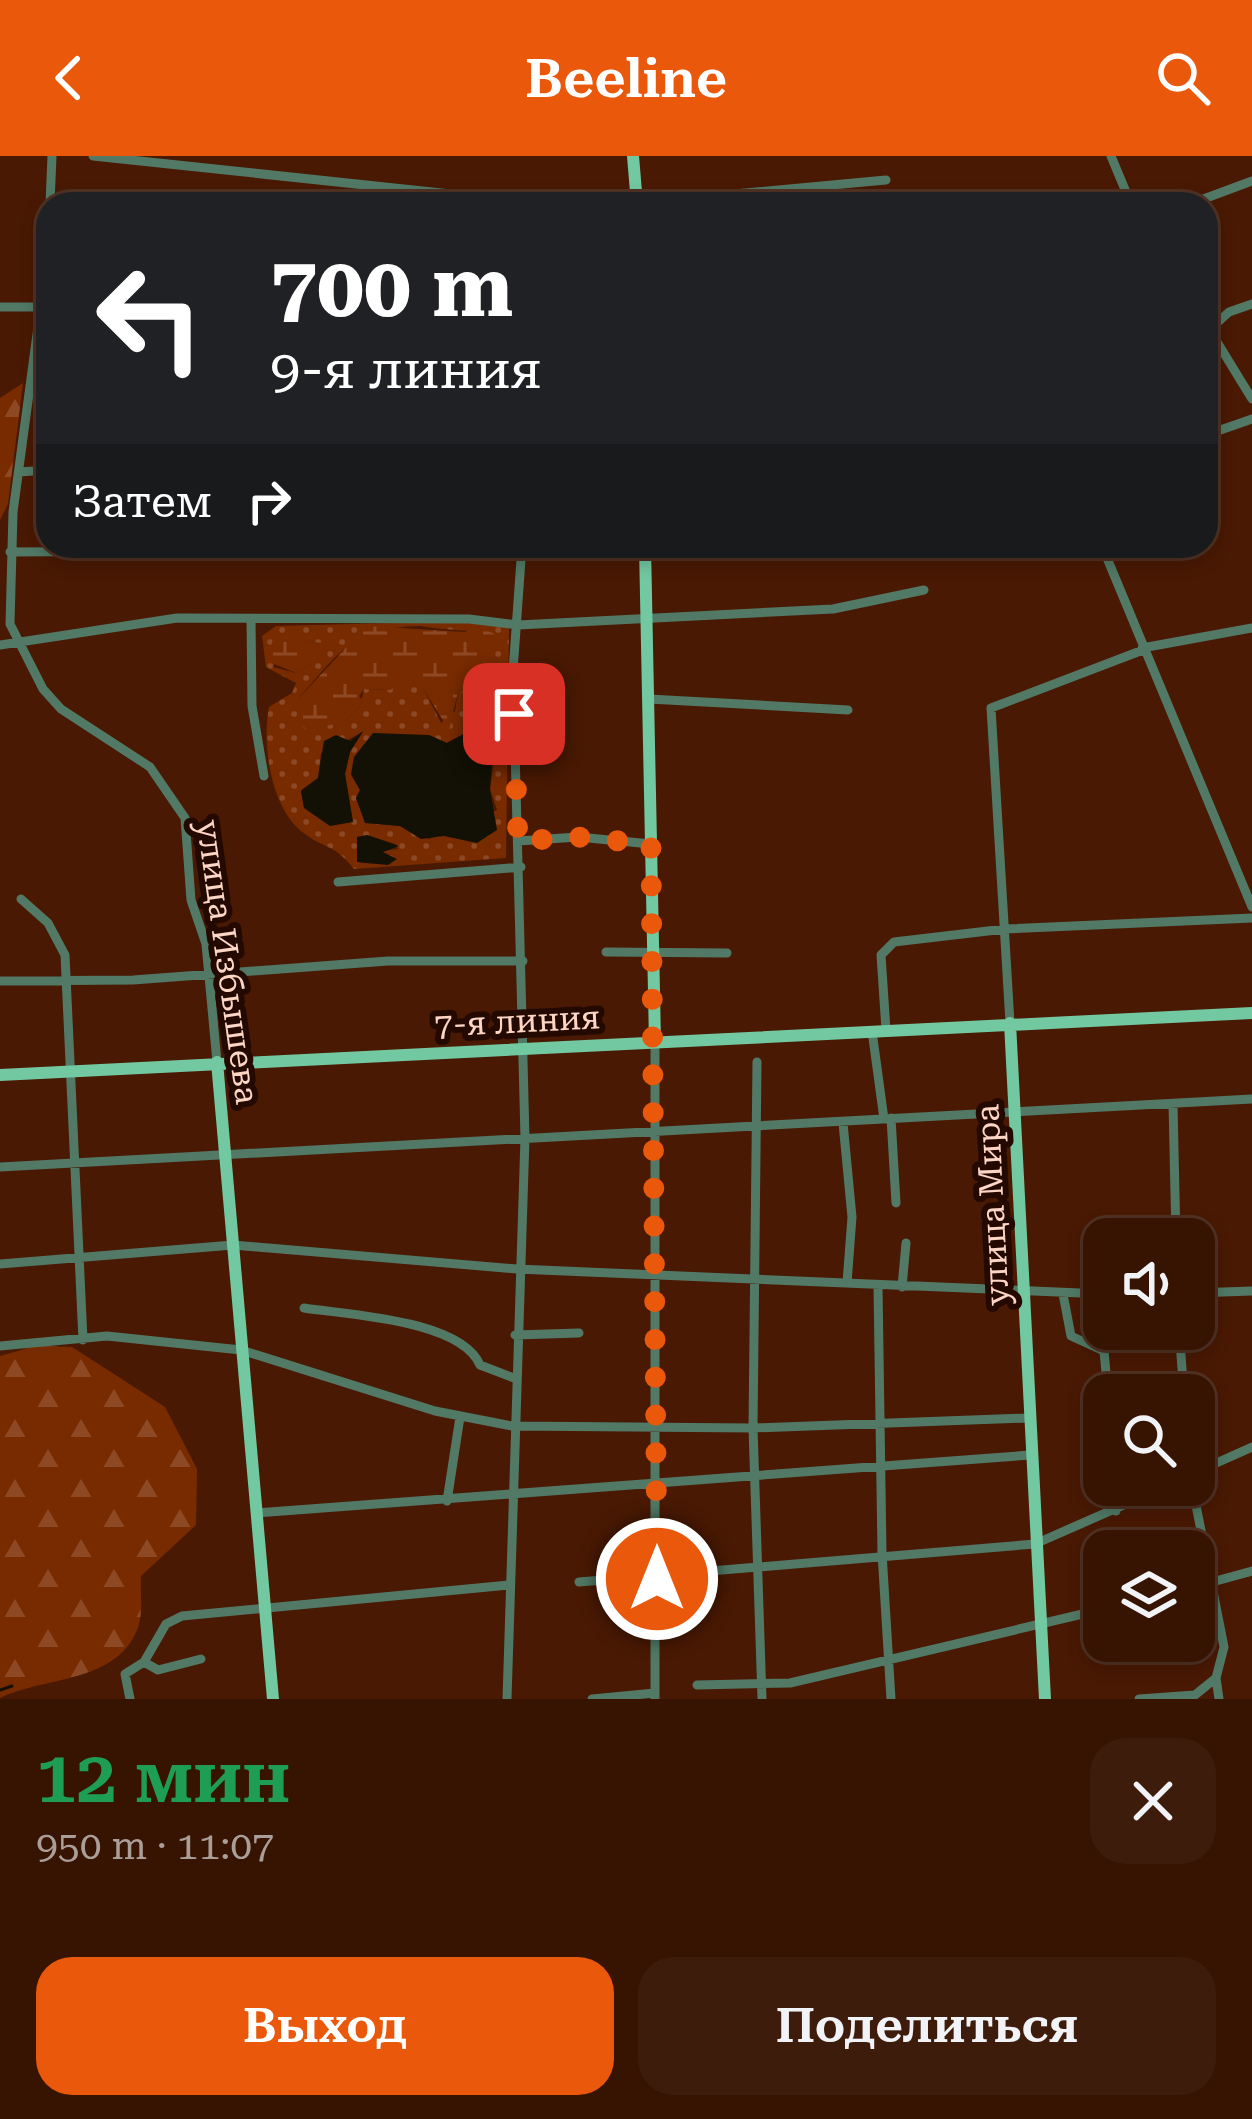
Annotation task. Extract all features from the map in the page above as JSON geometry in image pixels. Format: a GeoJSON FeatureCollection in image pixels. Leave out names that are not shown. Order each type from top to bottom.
{"type":"FeatureCollection","features":[{"type":"Feature","properties":{"kind":"main road"},"geometry":{"type":"LineString","coordinates":[[633,156],[636,192]]}},
{"type":"Feature","properties":{"kind":"main road"},"geometry":{"type":"LineString","coordinates":[[645,558],[655,1042]]}},
{"type":"Feature","properties":{"kind":"main road","name":"7-я линия"},"geometry":{"type":"LineString","coordinates":[[0,1075],[1252,1013]]}},
{"type":"Feature","properties":{"kind":"main road","name":"улица Мира"},"geometry":{"type":"LineString","coordinates":[[1010,1023],[1045,1699]]}},
{"type":"Feature","properties":{"kind":"main road","name":"улица Избышева"},"geometry":{"type":"LineString","coordinates":[[217,1062],[273,1699]]}},
{"type":"Feature","properties":{"kind":"street"},"geometry":{"type":"LineString","coordinates":[[50,192],[52,156]]}},
{"type":"Feature","properties":{"kind":"street"},"geometry":{"type":"LineString","coordinates":[[93,156],[431,192]]}},
{"type":"Feature","properties":{"kind":"street"},"geometry":{"type":"LineString","coordinates":[[1112,156],[1126,192]]}},
{"type":"Feature","properties":{"kind":"street"},"geometry":{"type":"LineString","coordinates":[[762,192],[886,180]]}},
{"type":"Feature","properties":{"kind":"street"},"geometry":{"type":"LineString","coordinates":[[1218,194],[1252,182]]}},
{"type":"Feature","properties":{"kind":"street"},"geometry":{"type":"LineString","coordinates":[[1218,320],[1252,304]]}},
{"type":"Feature","properties":{"kind":"street"},"geometry":{"type":"LineString","coordinates":[[0,307],[36,307]]}},
{"type":"Feature","properties":{"kind":"street"},"geometry":{"type":"LineString","coordinates":[[1218,343],[1252,399]]}},
{"type":"Feature","properties":{"kind":"street","name":"улица Избышева"},"geometry":{"type":"LineString","coordinates":[[36,350],[10,552],[10,624],[61,709],[150,767],[174,795],[185,818],[191,900],[208,972],[217,1062]]}},
{"type":"Feature","properties":{"kind":"street"},"geometry":{"type":"LineString","coordinates":[[1218,431],[1252,419]]}},
{"type":"Feature","properties":{"kind":"street"},"geometry":{"type":"LineString","coordinates":[[19,472],[36,471]]}},
{"type":"Feature","properties":{"kind":"street"},"geometry":{"type":"LineString","coordinates":[[10,552],[36,552]]}},
{"type":"Feature","properties":{"kind":"street"},"geometry":{"type":"LineString","coordinates":[[507,1699],[517,1269],[525,1138],[513,671],[521,558]]}},
{"type":"Feature","properties":{"kind":"street"},"geometry":{"type":"LineString","coordinates":[[1107,558],[1252,907]]}},
{"type":"Feature","properties":{"kind":"street"},"geometry":{"type":"LineString","coordinates":[[0,645],[141,621],[469,619],[518,625],[832,609],[924,590]]}},
{"type":"Feature","properties":{"kind":"street"},"geometry":{"type":"LineString","coordinates":[[251,619],[252,706],[264,776]]}},
{"type":"Feature","properties":{"kind":"street"},"geometry":{"type":"LineString","coordinates":[[1143,649],[1252,628]]}},
{"type":"Feature","properties":{"kind":"street","name":"улица Мира"},"geometry":{"type":"LineString","coordinates":[[1010,1023],[991,708],[1143,649]]}},
{"type":"Feature","properties":{"kind":"street"},"geometry":{"type":"LineString","coordinates":[[649,700],[848,710]]}},
{"type":"Feature","properties":{"kind":"street"},"geometry":{"type":"LineString","coordinates":[[518,841],[578,837],[651,844]]}},
{"type":"Feature","properties":{"kind":"street"},"geometry":{"type":"LineString","coordinates":[[338,882],[521,867]]}},
{"type":"Feature","properties":{"kind":"street"},"geometry":{"type":"LineString","coordinates":[[21,899],[57,936],[66,977],[71,1165],[83,1340]]}},
{"type":"Feature","properties":{"kind":"street"},"geometry":{"type":"LineString","coordinates":[[896,1203],[879,1031],[884,947],[1005,929],[1252,918]]}},
{"type":"Feature","properties":{"kind":"street"},"geometry":{"type":"LineString","coordinates":[[606,952],[727,953]]}},
{"type":"Feature","properties":{"kind":"street"},"geometry":{"type":"LineString","coordinates":[[0,981],[133,980],[388,961],[523,961]]}},
{"type":"Feature","properties":{"kind":"street"},"geometry":{"type":"LineString","coordinates":[[592,1699],[655,1696],[655,1042]]}},
{"type":"Feature","properties":{"kind":"street"},"geometry":{"type":"LineString","coordinates":[[757,1062],[753,1428],[762,1694]]}},
{"type":"Feature","properties":{"kind":"street"},"geometry":{"type":"LineString","coordinates":[[0,1167],[1252,1099]]}},
{"type":"Feature","properties":{"kind":"street"},"geometry":{"type":"LineString","coordinates":[[1173,1104],[1176,1218]]}},
{"type":"Feature","properties":{"kind":"street"},"geometry":{"type":"LineString","coordinates":[[843,1123],[853,1217],[847,1283]]}},
{"type":"Feature","properties":{"kind":"street"},"geometry":{"type":"LineString","coordinates":[[902,1287],[906,1243]]}},
{"type":"Feature","properties":{"kind":"street"},"geometry":{"type":"LineString","coordinates":[[0,1264],[233,1245],[517,1269],[1083,1294]]}},
{"type":"Feature","properties":{"kind":"street"},"geometry":{"type":"LineString","coordinates":[[878,1286],[882,1553],[891,1699]]}},
{"type":"Feature","properties":{"kind":"street"},"geometry":{"type":"LineString","coordinates":[[1215,1292],[1252,1291]]}},
{"type":"Feature","properties":{"kind":"street"},"geometry":{"type":"LineString","coordinates":[[1063,1294],[1071,1336],[1104,1351],[1106,1374]]}},
{"type":"Feature","properties":{"kind":"street"},"geometry":{"type":"LineString","coordinates":[[304,1308],[389,1318],[460,1340],[473,1348],[480,1365],[514,1378]]}},
{"type":"Feature","properties":{"kind":"street"},"geometry":{"type":"LineString","coordinates":[[515,1335],[579,1333]]}},
{"type":"Feature","properties":{"kind":"street"},"geometry":{"type":"LineString","coordinates":[[0,1346],[107,1336],[241,1350],[460,1417],[512,1426],[753,1428],[1028,1418]]}},
{"type":"Feature","properties":{"kind":"street"},"geometry":{"type":"LineString","coordinates":[[447,1501],[460,1417]]}},
{"type":"Feature","properties":{"kind":"street"},"geometry":{"type":"LineString","coordinates":[[1215,1464],[1252,1447]]}},
{"type":"Feature","properties":{"kind":"street"},"geometry":{"type":"LineString","coordinates":[[256,1513],[1030,1455]]}},
{"type":"Feature","properties":{"kind":"street"},"geometry":{"type":"LineString","coordinates":[[1116,1506],[1116,1511]]}},
{"type":"Feature","properties":{"kind":"street"},"geometry":{"type":"LineString","coordinates":[[579,1582],[759,1571],[882,1553],[1035,1544],[1126,1506]]}},
{"type":"Feature","properties":{"kind":"street"},"geometry":{"type":"LineString","coordinates":[[1215,1582],[1252,1571]]}},
{"type":"Feature","properties":{"kind":"street"},"geometry":{"type":"LineString","coordinates":[[130,1699],[125,1674],[144,1662],[172,1618],[509,1585]]}},
{"type":"Feature","properties":{"kind":"street"},"geometry":{"type":"LineString","coordinates":[[1215,1606],[1224,1646],[1216,1678],[1219,1699]]}},
{"type":"Feature","properties":{"kind":"street"},"geometry":{"type":"LineString","coordinates":[[697,1685],[762,1694],[1083,1614]]}},
{"type":"Feature","properties":{"kind":"street"},"geometry":{"type":"LineString","coordinates":[[144,1662],[158,1670],[202,1659]]}},
{"type":"Feature","properties":{"kind":"street"},"geometry":{"type":"LineString","coordinates":[[1138,1699],[1195,1695],[1216,1678]]}},
{"type":"Feature","properties":{"kind":"green space"},"geometry":{"type":"Polygon","coordinates":[[[23,383],[8,504],[0,520],[0,398],[23,383]]]}},
{"type":"Feature","properties":{"kind":"green space"},"geometry":{"type":"Polygon","coordinates":[[[471,621],[509,628],[506,858],[354,869],[290,820],[275,790],[268,755],[269,707],[292,693],[296,683],[266,667],[262,636],[276,626],[471,621]],[[420,626],[378,631],[350,645],[299,698],[333,723],[345,721],[360,706],[364,689],[382,690],[409,678],[421,684],[441,723],[455,711],[458,692],[479,687],[497,691],[484,667],[495,635],[420,626]],[[292,631],[273,667],[296,673],[310,664],[310,652],[322,643],[306,642],[292,631]],[[473,729],[446,743],[429,735],[366,746],[351,775],[360,790],[356,798],[366,823],[400,826],[429,839],[497,810],[490,789],[494,762],[473,729]],[[363,732],[321,753],[318,778],[301,790],[304,808],[353,822],[345,774],[350,752],[363,732]],[[367,835],[361,863],[384,864],[383,851],[398,849],[367,835]]]}},
{"type":"Feature","properties":{"kind":"green space"},"geometry":{"type":"Polygon","coordinates":[[[477,624],[499,637],[484,666],[499,689],[458,692],[449,730],[421,685],[409,678],[390,690],[364,689],[359,696],[364,702],[345,721],[308,731],[298,721],[299,698],[366,626],[465,632],[477,624]]]}},
{"type":"Feature","properties":{"kind":"green space"},"geometry":{"type":"Polygon","coordinates":[[[293,631],[306,642],[323,643],[310,652],[310,664],[296,673],[267,661],[273,639],[293,631]]]}},
{"type":"Feature","properties":{"kind":"green space"},"geometry":{"type":"Polygon","coordinates":[[[35,1346],[72,1347],[165,1407],[197,1469],[196,1525],[141,1576],[139,1624],[130,1644],[116,1658],[79,1675],[0,1698],[0,1356],[35,1346]]]}},
{"type":"Feature","properties":{"kind":"shaded area"},"geometry":{"type":"Polygon","coordinates":[[[473,729],[494,735],[490,789],[497,830],[477,843],[444,836],[421,839],[400,826],[365,823],[356,798],[360,790],[351,774],[354,757],[373,733],[429,735],[447,743],[473,729]]]}},
{"type":"Feature","properties":{"kind":"shaded area"},"geometry":{"type":"Polygon","coordinates":[[[363,731],[350,752],[345,774],[353,822],[330,826],[304,808],[301,791],[318,778],[324,741],[336,735],[350,741],[363,731]]]}},
{"type":"Feature","properties":{"kind":"shaded area"},"geometry":{"type":"Polygon","coordinates":[[[367,835],[399,846],[383,852],[397,859],[388,865],[357,862],[357,837],[367,835]]]}},
{"type":"Feature","properties":{"kind":"waterway"},"geometry":{"type":"LineString","coordinates":[[0,1690],[12,1686]]}},
{"type":"Feature","properties":{"kind":"route"},"geometry":{"type":"LineString","coordinates":[[514,714],[518,841],[578,837],[651,844],[657,1579]]}}]}
